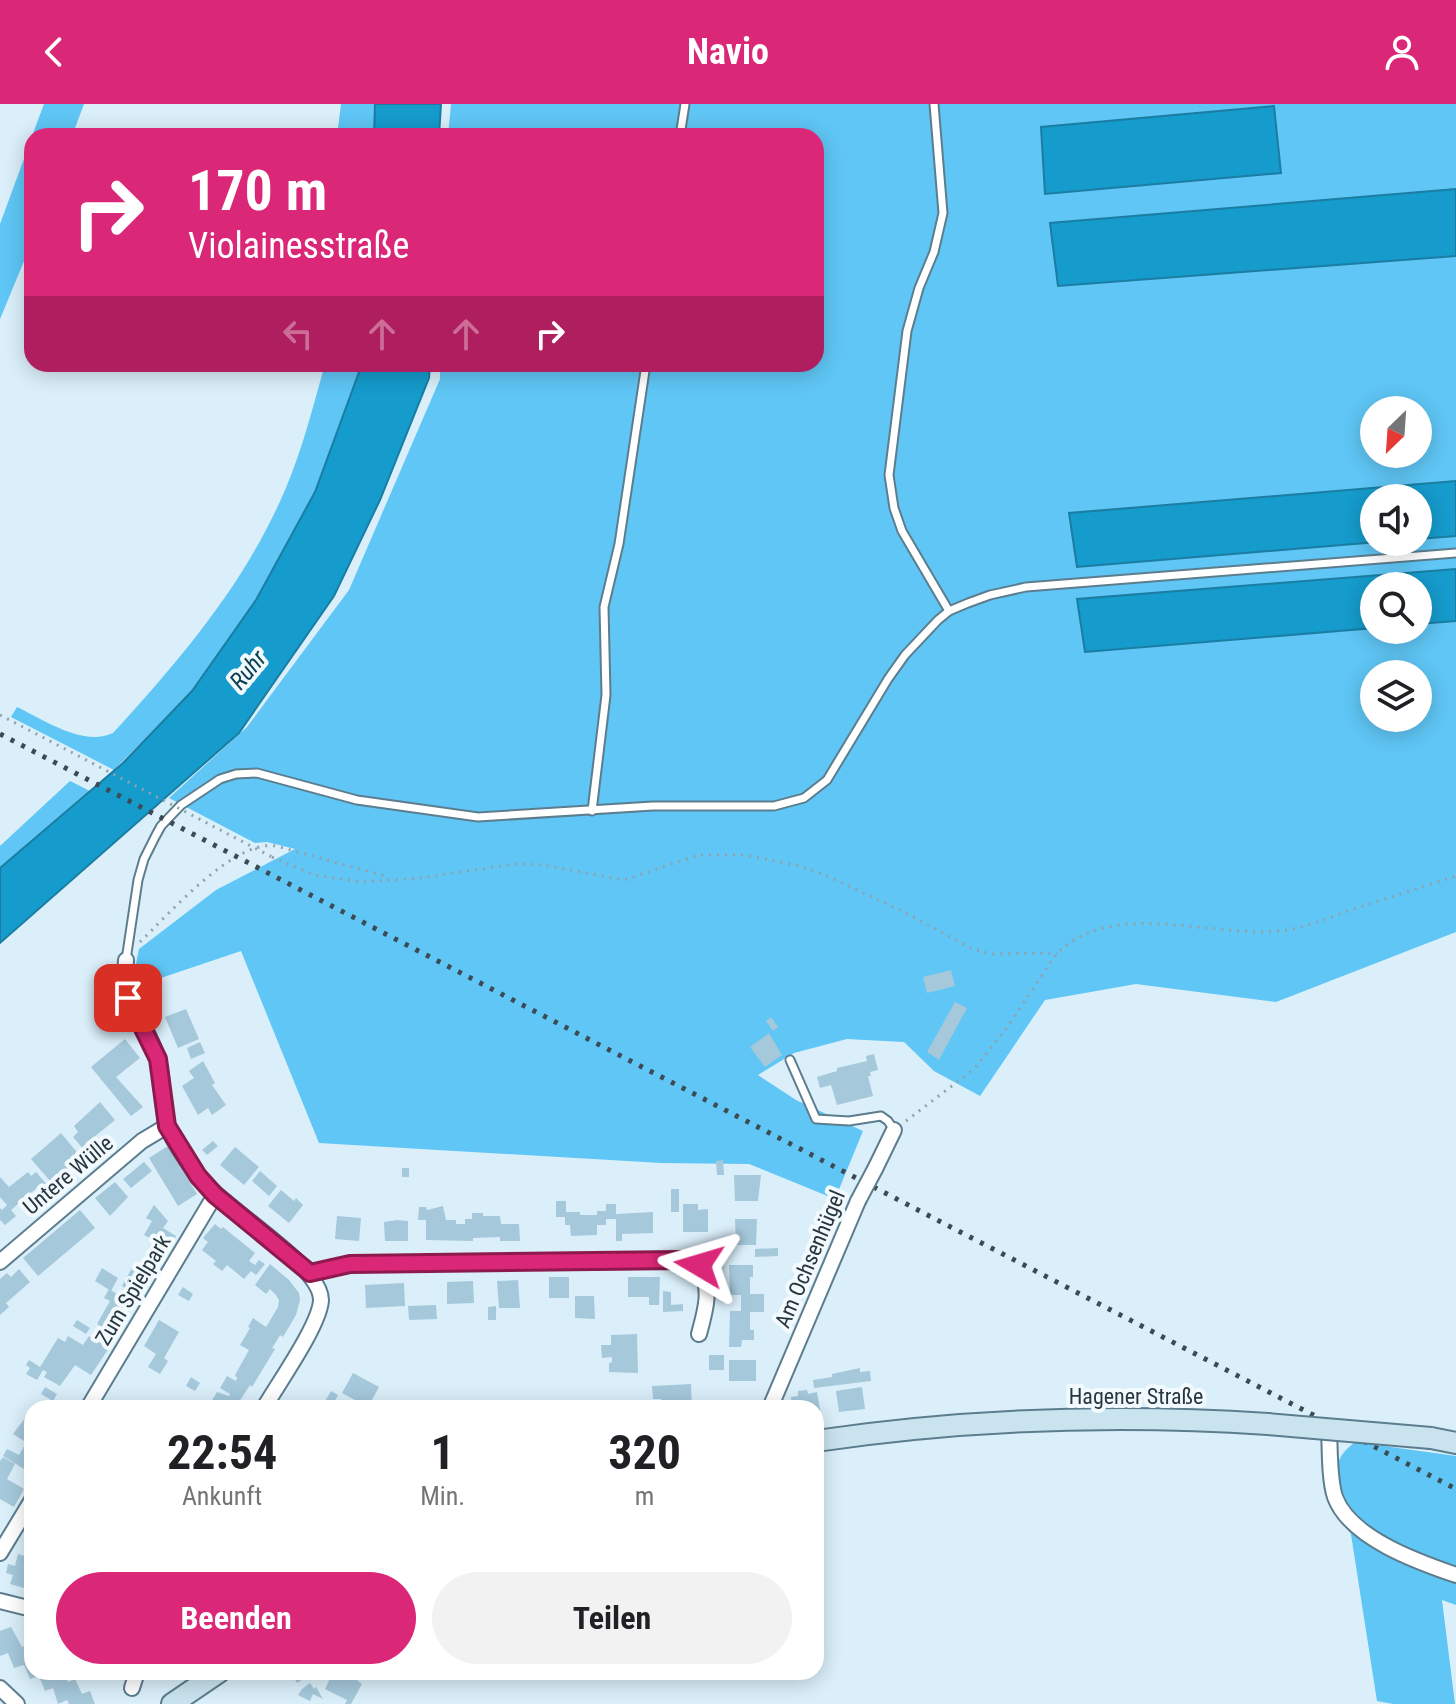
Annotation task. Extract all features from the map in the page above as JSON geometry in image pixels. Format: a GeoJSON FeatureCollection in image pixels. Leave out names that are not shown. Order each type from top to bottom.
{"type":"FeatureCollection","features":[{"type":"Feature","properties":{"kind":"main road","name":"Hagener Straße"},"geometry":{"type":"LineString","coordinates":[[824,1440],[900,1428],[1080,1418],[1175,1418],[1431,1438],[1456,1443]]}},
{"type":"Feature","properties":{"kind":"main road"},"geometry":{"type":"LineString","coordinates":[[172,1704],[207,1680]]}},
{"type":"Feature","properties":{"kind":"street"},"geometry":{"type":"LineString","coordinates":[[126,960],[125,990],[158,1059],[167,1126],[198,1176],[215,1195],[310,1273],[320,1294],[319,1311],[306,1338],[269,1400]]}},
{"type":"Feature","properties":{"kind":"street","name":"Untere Wülle"},"geometry":{"type":"LineString","coordinates":[[0,1262],[142,1141],[167,1126]]}},
{"type":"Feature","properties":{"kind":"street","name":"Am Ochsenhügel"},"geometry":{"type":"LineString","coordinates":[[773,1400],[858,1201],[894,1130]]}},
{"type":"Feature","properties":{"kind":"street","name":"Zum Spielpark"},"geometry":{"type":"LineString","coordinates":[[93,1400],[215,1195]]}},
{"type":"Feature","properties":{"kind":"street"},"geometry":{"type":"LineString","coordinates":[[310,1273],[350,1264],[680,1260],[699,1265],[706,1277],[708,1302],[699,1334]]}},
{"type":"Feature","properties":{"kind":"street"},"geometry":{"type":"LineString","coordinates":[[1329,1429],[1335,1496],[1348,1517],[1364,1533],[1421,1563],[1456,1575]]}},
{"type":"Feature","properties":{"kind":"street"},"geometry":{"type":"LineString","coordinates":[[0,1553],[24,1513]]}},
{"type":"Feature","properties":{"kind":"street"},"geometry":{"type":"LineString","coordinates":[[0,1601],[24,1607]]}},
{"type":"Feature","properties":{"kind":"street"},"geometry":{"type":"LineString","coordinates":[[132,1688],[134,1680]]}},
{"type":"Feature","properties":{"kind":"street"},"geometry":{"type":"LineString","coordinates":[[0,1688],[17,1704]]}},
{"type":"Feature","properties":{"kind":"lane"},"geometry":{"type":"LineString","coordinates":[[681,128],[685,104]]}},
{"type":"Feature","properties":{"kind":"lane"},"geometry":{"type":"LineString","coordinates":[[934,104],[943,213],[934,252],[919,288],[907,331],[889,475],[894,508],[902,531],[949,611]]}},
{"type":"Feature","properties":{"kind":"lane"},"geometry":{"type":"LineString","coordinates":[[592,811],[606,695],[604,607],[619,544],[645,372]]}},
{"type":"Feature","properties":{"kind":"lane"},"geometry":{"type":"LineString","coordinates":[[126,960],[138,880],[144,859],[161,826],[181,805],[220,779],[236,774],[257,773],[357,800],[478,817],[653,806],[774,806],[804,798],[816,791],[833,771],[905,655],[949,611],[990,595],[1026,587],[1456,553]]}},
{"type":"Feature","properties":{"kind":"lane"},"geometry":{"type":"LineString","coordinates":[[790,1060],[816,1119],[849,1121],[881,1116],[894,1130]]}},
{"type":"Feature","properties":{"kind":"path"},"geometry":{"type":"LineString","coordinates":[[0,715],[272,857],[314,875],[348,882],[420,878],[515,864],[543,865],[624,880],[699,855],[745,855],[800,866],[825,875],[971,948],[990,954],[1057,953]]}},
{"type":"Feature","properties":{"kind":"path"},"geometry":{"type":"LineString","coordinates":[[126,960],[138,944],[195,890],[228,862],[253,847],[276,846],[393,879]]}},
{"type":"Feature","properties":{"kind":"path"},"geometry":{"type":"LineString","coordinates":[[894,1130],[974,1069],[1006,1029],[1057,953],[1077,937],[1096,929],[1168,922],[1242,932],[1294,929],[1456,876]]}},
{"type":"Feature","properties":{"kind":"shaded area"},"geometry":{"type":"Polygon","coordinates":[[[44,104],[84,104],[75,128],[35,128],[44,104]]]}},
{"type":"Feature","properties":{"kind":"shaded area"},"geometry":{"type":"Polygon","coordinates":[[[341,104],[375,104],[374,128],[338,128],[341,104]]]}},
{"type":"Feature","properties":{"kind":"shaded area"},"geometry":{"type":"Polygon","coordinates":[[[451,104],[1456,104],[1456,932],[1276,1002],[1136,984],[1045,1000],[980,1096],[934,1071],[904,1042],[847,1039],[794,1053],[758,1075],[796,1100],[863,1131],[835,1199],[749,1164],[661,1163],[319,1143],[241,951],[131,988],[139,949],[216,890],[295,849],[267,842],[255,843],[169,798],[247,727],[349,590],[440,379],[440,372],[824,372],[824,128],[449,128],[451,104]]]}},
{"type":"Feature","properties":{"kind":"shaded area"},"geometry":{"type":"Polygon","coordinates":[[[24,159],[24,261],[0,319],[0,224],[24,159]]]}},
{"type":"Feature","properties":{"kind":"shaded area"},"geometry":{"type":"Polygon","coordinates":[[[323,372],[359,372],[315,492],[256,600],[192,691],[114,770],[11,717],[17,707],[51,725],[77,734],[89,737],[113,733],[182,654],[243,571],[276,510],[304,438],[323,372]]]}},
{"type":"Feature","properties":{"kind":"shaded area"},"geometry":{"type":"Polygon","coordinates":[[[70,781],[90,791],[0,868],[0,846],[70,781]]]}},
{"type":"Feature","properties":{"kind":"shaded area"},"geometry":{"type":"Polygon","coordinates":[[[1355,1442],[1456,1456],[1456,1570],[1401,1548],[1366,1527],[1353,1513],[1343,1497],[1338,1466],[1340,1457],[1355,1442]]]}},
{"type":"Feature","properties":{"kind":"shaded area"},"geometry":{"type":"Polygon","coordinates":[[[1350,1528],[1456,1579],[1456,1605],[1442,1600],[1455,1704],[1377,1701],[1350,1528]]]}},
{"type":"Feature","properties":{"kind":"water"},"geometry":{"type":"Polygon","coordinates":[[[375,104],[441,104],[440,128],[374,128],[375,104]]]}},
{"type":"Feature","properties":{"kind":"water"},"geometry":{"type":"Polygon","coordinates":[[[1274,106],[1281,173],[1045,194],[1041,127],[1274,106]]]}},
{"type":"Feature","properties":{"kind":"water"},"geometry":{"type":"Polygon","coordinates":[[[1456,189],[1456,256],[1058,286],[1050,223],[1456,189]]]}},
{"type":"Feature","properties":{"kind":"water","name":"Ruhr"},"geometry":{"type":"Polygon","coordinates":[[[359,372],[429,372],[380,500],[334,596],[239,733],[0,943],[0,868],[123,763],[192,691],[256,600],[315,492],[359,372]]]}},
{"type":"Feature","properties":{"kind":"water"},"geometry":{"type":"Polygon","coordinates":[[[1456,481],[1456,536],[1432,538],[1432,484],[1420,484],[1456,481]]]}},
{"type":"Feature","properties":{"kind":"water"},"geometry":{"type":"Polygon","coordinates":[[[1360,489],[1360,543],[1077,567],[1069,513],[1360,489]]]}},
{"type":"Feature","properties":{"kind":"water"},"geometry":{"type":"Polygon","coordinates":[[[1456,569],[1456,621],[1432,623],[1432,572],[1418,572],[1456,569]]]}},
{"type":"Feature","properties":{"kind":"water"},"geometry":{"type":"Polygon","coordinates":[[[1360,577],[1360,629],[1085,652],[1077,599],[1360,577]]]}},
{"type":"Feature","properties":{"kind":"building"},"geometry":{"type":"Polygon","coordinates":[[[951,970],[955,986],[927,993],[923,977],[951,970]]]}},
{"type":"Feature","properties":{"kind":"building"},"geometry":{"type":"Polygon","coordinates":[[[114,987],[117,996],[108,999],[105,990],[114,987]]]}},
{"type":"Feature","properties":{"kind":"building"},"geometry":{"type":"Polygon","coordinates":[[[955,1002],[967,1008],[939,1060],[927,1052],[955,1002]]]}},
{"type":"Feature","properties":{"kind":"building"},"geometry":{"type":"Polygon","coordinates":[[[186,1009],[199,1039],[178,1048],[165,1017],[186,1009]]]}},
{"type":"Feature","properties":{"kind":"building"},"geometry":{"type":"Polygon","coordinates":[[[771,1017],[778,1027],[773,1031],[766,1021],[771,1017]]]}},
{"type":"Feature","properties":{"kind":"building"},"geometry":{"type":"Polygon","coordinates":[[[769,1033],[782,1055],[765,1067],[750,1047],[769,1033]]]}},
{"type":"Feature","properties":{"kind":"building"},"geometry":{"type":"Polygon","coordinates":[[[125,1039],[140,1058],[116,1077],[143,1107],[131,1116],[91,1067],[125,1039]]]}},
{"type":"Feature","properties":{"kind":"building"},"geometry":{"type":"Polygon","coordinates":[[[200,1042],[205,1053],[191,1059],[187,1048],[200,1042]]]}},
{"type":"Feature","properties":{"kind":"building"},"geometry":{"type":"Polygon","coordinates":[[[874,1054],[878,1070],[870,1072],[871,1076],[868,1076],[873,1096],[837,1105],[831,1085],[820,1088],[817,1077],[837,1071],[837,1068],[867,1061],[866,1056],[874,1054]]]}},
{"type":"Feature","properties":{"kind":"building"},"geometry":{"type":"Polygon","coordinates":[[[203,1061],[215,1083],[212,1085],[226,1105],[212,1115],[208,1108],[198,1115],[182,1086],[194,1078],[189,1071],[203,1061]]]}},
{"type":"Feature","properties":{"kind":"building"},"geometry":{"type":"Polygon","coordinates":[[[100,1102],[115,1120],[94,1137],[97,1140],[85,1151],[73,1137],[78,1132],[74,1126],[100,1102]]]}},
{"type":"Feature","properties":{"kind":"building"},"geometry":{"type":"Polygon","coordinates":[[[61,1133],[81,1157],[51,1182],[31,1159],[61,1133]]]}},
{"type":"Feature","properties":{"kind":"building"},"geometry":{"type":"Polygon","coordinates":[[[213,1141],[218,1146],[207,1155],[202,1150],[213,1141]]]}},
{"type":"Feature","properties":{"kind":"building"},"geometry":{"type":"Polygon","coordinates":[[[168,1146],[197,1194],[178,1206],[149,1158],[168,1146]]]}},
{"type":"Feature","properties":{"kind":"building"},"geometry":{"type":"Polygon","coordinates":[[[235,1147],[259,1167],[244,1185],[220,1165],[235,1147]]]}},
{"type":"Feature","properties":{"kind":"building"},"geometry":{"type":"Polygon","coordinates":[[[723,1160],[724,1175],[717,1175],[716,1161],[723,1160]]]}},
{"type":"Feature","properties":{"kind":"building"},"geometry":{"type":"Polygon","coordinates":[[[144,1162],[152,1171],[131,1188],[123,1179],[144,1162]]]}},
{"type":"Feature","properties":{"kind":"building"},"geometry":{"type":"Polygon","coordinates":[[[402,1168],[409,1168],[409,1177],[402,1177],[402,1168]]]}},
{"type":"Feature","properties":{"kind":"building"},"geometry":{"type":"Polygon","coordinates":[[[260,1171],[277,1186],[269,1196],[252,1181],[260,1171]]]}},
{"type":"Feature","properties":{"kind":"building"},"geometry":{"type":"Polygon","coordinates":[[[28,1172],[31,1176],[36,1172],[50,1188],[43,1193],[38,1187],[11,1210],[16,1216],[5,1225],[0,1220],[0,1208],[2,1210],[7,1205],[0,1197],[0,1177],[9,1187],[28,1172]]]}},
{"type":"Feature","properties":{"kind":"building"},"geometry":{"type":"Polygon","coordinates":[[[734,1175],[761,1175],[758,1201],[735,1201],[734,1175]]]}},
{"type":"Feature","properties":{"kind":"building"},"geometry":{"type":"Polygon","coordinates":[[[115,1182],[128,1197],[110,1216],[95,1198],[115,1182]]]}},
{"type":"Feature","properties":{"kind":"building"},"geometry":{"type":"Polygon","coordinates":[[[671,1189],[679,1189],[679,1212],[671,1212],[671,1189]]]}},
{"type":"Feature","properties":{"kind":"building"},"geometry":{"type":"Polygon","coordinates":[[[281,1190],[303,1205],[289,1223],[268,1206],[281,1190]]]}},
{"type":"Feature","properties":{"kind":"building"},"geometry":{"type":"Polygon","coordinates":[[[556,1201],[566,1201],[566,1212],[580,1212],[580,1215],[597,1215],[597,1211],[606,1211],[606,1204],[616,1204],[616,1214],[653,1212],[653,1233],[622,1234],[622,1241],[616,1241],[616,1219],[606,1219],[606,1225],[597,1225],[597,1235],[571,1236],[570,1225],[565,1225],[565,1217],[556,1217],[556,1201]]]}},
{"type":"Feature","properties":{"kind":"building"},"geometry":{"type":"Polygon","coordinates":[[[683,1204],[698,1204],[698,1210],[708,1209],[708,1232],[683,1232],[683,1204]]]}},
{"type":"Feature","properties":{"kind":"building"},"geometry":{"type":"Polygon","coordinates":[[[154,1205],[168,1221],[163,1228],[176,1236],[165,1255],[149,1247],[153,1240],[144,1235],[152,1221],[146,1218],[154,1205]]]}},
{"type":"Feature","properties":{"kind":"building"},"geometry":{"type":"Polygon","coordinates":[[[443,1206],[446,1220],[456,1220],[456,1224],[465,1224],[465,1219],[472,1219],[472,1213],[483,1213],[483,1216],[500,1216],[501,1224],[519,1224],[520,1241],[500,1241],[500,1237],[473,1238],[473,1241],[426,1240],[426,1220],[418,1220],[419,1207],[426,1207],[427,1210],[443,1206]]]}},
{"type":"Feature","properties":{"kind":"building"},"geometry":{"type":"Polygon","coordinates":[[[80,1210],[95,1228],[38,1276],[23,1258],[80,1210]]]}},
{"type":"Feature","properties":{"kind":"building"},"geometry":{"type":"Polygon","coordinates":[[[337,1216],[361,1218],[359,1241],[335,1239],[337,1216]]]}},
{"type":"Feature","properties":{"kind":"building"},"geometry":{"type":"Polygon","coordinates":[[[735,1219],[757,1219],[756,1245],[736,1245],[735,1219]]]}},
{"type":"Feature","properties":{"kind":"building"},"geometry":{"type":"Polygon","coordinates":[[[408,1221],[408,1241],[385,1241],[384,1222],[408,1221]]]}},
{"type":"Feature","properties":{"kind":"building"},"geometry":{"type":"Polygon","coordinates":[[[215,1224],[255,1253],[249,1261],[255,1265],[259,1260],[265,1264],[256,1275],[251,1271],[244,1279],[227,1265],[222,1271],[213,1264],[216,1261],[202,1250],[208,1242],[203,1238],[215,1224]]]}},
{"type":"Feature","properties":{"kind":"building"},"geometry":{"type":"Polygon","coordinates":[[[778,1248],[778,1256],[755,1257],[755,1249],[778,1248]]]}},
{"type":"Feature","properties":{"kind":"building"},"geometry":{"type":"Polygon","coordinates":[[[270,1264],[299,1293],[296,1315],[283,1337],[280,1335],[272,1348],[275,1349],[252,1387],[250,1385],[240,1400],[212,1400],[217,1392],[230,1394],[220,1388],[227,1376],[236,1381],[235,1375],[249,1350],[240,1345],[253,1318],[266,1327],[278,1307],[279,1300],[270,1289],[266,1294],[255,1285],[270,1264]]]}},
{"type":"Feature","properties":{"kind":"building"},"geometry":{"type":"Polygon","coordinates":[[[729,1265],[753,1265],[750,1294],[764,1294],[764,1312],[750,1312],[750,1330],[754,1330],[754,1340],[742,1340],[741,1347],[729,1347],[730,1311],[741,1311],[741,1295],[730,1295],[729,1265]]]}},
{"type":"Feature","properties":{"kind":"building"},"geometry":{"type":"Polygon","coordinates":[[[102,1268],[118,1278],[111,1291],[95,1281],[102,1268]]]}},
{"type":"Feature","properties":{"kind":"building"},"geometry":{"type":"Polygon","coordinates":[[[132,1268],[151,1279],[140,1297],[122,1286],[132,1268]]]}},
{"type":"Feature","properties":{"kind":"building"},"geometry":{"type":"Polygon","coordinates":[[[19,1269],[30,1282],[6,1303],[9,1307],[0,1315],[0,1279],[7,1273],[11,1277],[19,1269]]]}},
{"type":"Feature","properties":{"kind":"building"},"geometry":{"type":"Polygon","coordinates":[[[549,1277],[569,1277],[569,1298],[549,1298],[549,1277]]]}},
{"type":"Feature","properties":{"kind":"building"},"geometry":{"type":"Polygon","coordinates":[[[628,1277],[660,1277],[659,1305],[649,1305],[649,1297],[628,1297],[628,1277]]]}},
{"type":"Feature","properties":{"kind":"building"},"geometry":{"type":"Polygon","coordinates":[[[518,1280],[520,1308],[499,1308],[497,1281],[518,1280]]]}},
{"type":"Feature","properties":{"kind":"building"},"geometry":{"type":"Polygon","coordinates":[[[473,1281],[474,1303],[447,1304],[447,1282],[473,1281]]]}},
{"type":"Feature","properties":{"kind":"building"},"geometry":{"type":"Polygon","coordinates":[[[404,1283],[405,1306],[366,1308],[365,1285],[404,1283]]]}},
{"type":"Feature","properties":{"kind":"building"},"geometry":{"type":"Polygon","coordinates":[[[183,1287],[193,1294],[189,1301],[178,1295],[183,1287]]]}},
{"type":"Feature","properties":{"kind":"building"},"geometry":{"type":"Polygon","coordinates":[[[109,1289],[131,1303],[127,1310],[130,1312],[116,1335],[97,1324],[110,1301],[104,1298],[109,1289]]]}},
{"type":"Feature","properties":{"kind":"building"},"geometry":{"type":"Polygon","coordinates":[[[663,1291],[671,1292],[671,1305],[683,1304],[683,1311],[663,1312],[663,1291]]]}},
{"type":"Feature","properties":{"kind":"building"},"geometry":{"type":"Polygon","coordinates":[[[575,1296],[594,1296],[595,1319],[575,1318],[575,1296]]]}},
{"type":"Feature","properties":{"kind":"building"},"geometry":{"type":"Polygon","coordinates":[[[436,1305],[437,1319],[409,1320],[408,1306],[436,1305]]]}},
{"type":"Feature","properties":{"kind":"building"},"geometry":{"type":"Polygon","coordinates":[[[496,1306],[496,1320],[488,1320],[488,1307],[496,1306]]]}},
{"type":"Feature","properties":{"kind":"building"},"geometry":{"type":"Polygon","coordinates":[[[77,1320],[90,1328],[86,1334],[73,1326],[77,1320]]]}},
{"type":"Feature","properties":{"kind":"building"},"geometry":{"type":"Polygon","coordinates":[[[159,1320],[179,1332],[164,1358],[168,1361],[160,1374],[148,1367],[156,1354],[144,1346],[159,1320]]]}},
{"type":"Feature","properties":{"kind":"building"},"geometry":{"type":"Polygon","coordinates":[[[637,1334],[638,1373],[609,1372],[612,1357],[602,1358],[601,1345],[611,1345],[611,1335],[637,1334]]]}},
{"type":"Feature","properties":{"kind":"building"},"geometry":{"type":"Polygon","coordinates":[[[68,1336],[83,1345],[89,1336],[109,1348],[91,1375],[75,1365],[60,1386],[44,1377],[47,1372],[43,1370],[37,1380],[26,1374],[30,1368],[26,1365],[29,1360],[40,1367],[58,1338],[65,1342],[68,1336]]]}},
{"type":"Feature","properties":{"kind":"building"},"geometry":{"type":"Polygon","coordinates":[[[709,1355],[724,1355],[724,1370],[709,1370],[709,1355]]]}},
{"type":"Feature","properties":{"kind":"building"},"geometry":{"type":"Polygon","coordinates":[[[729,1360],[756,1360],[756,1381],[729,1381],[729,1360]]]}},
{"type":"Feature","properties":{"kind":"building"},"geometry":{"type":"Polygon","coordinates":[[[860,1368],[860,1372],[870,1371],[871,1381],[814,1388],[813,1380],[860,1368]]]}},
{"type":"Feature","properties":{"kind":"building"},"geometry":{"type":"Polygon","coordinates":[[[353,1373],[379,1387],[372,1400],[355,1400],[342,1393],[353,1373]]]}},
{"type":"Feature","properties":{"kind":"building"},"geometry":{"type":"Polygon","coordinates":[[[191,1377],[200,1383],[195,1391],[186,1386],[191,1377]]]}},
{"type":"Feature","properties":{"kind":"building"},"geometry":{"type":"Polygon","coordinates":[[[691,1384],[692,1400],[653,1399],[652,1386],[691,1384]]]}},
{"type":"Feature","properties":{"kind":"building"},"geometry":{"type":"Polygon","coordinates":[[[45,1387],[57,1394],[51,1400],[41,1394],[45,1387]]]}},
{"type":"Feature","properties":{"kind":"building"},"geometry":{"type":"Polygon","coordinates":[[[862,1387],[865,1409],[839,1412],[836,1391],[862,1387]]]}},
{"type":"Feature","properties":{"kind":"building"},"geometry":{"type":"Polygon","coordinates":[[[807,1390],[808,1394],[817,1392],[818,1400],[791,1400],[791,1397],[798,1396],[798,1391],[807,1390]]]}},
{"type":"Feature","properties":{"kind":"building"},"geometry":{"type":"Polygon","coordinates":[[[331,1391],[338,1395],[336,1400],[326,1400],[331,1391]]]}},
{"type":"Feature","properties":{"kind":"building"},"geometry":{"type":"Polygon","coordinates":[[[24,1419],[24,1441],[13,1434],[24,1419]]]}},
{"type":"Feature","properties":{"kind":"building"},"geometry":{"type":"Polygon","coordinates":[[[24,1447],[24,1469],[3,1456],[7,1449],[19,1455],[24,1447]]]}},
{"type":"Feature","properties":{"kind":"building"},"geometry":{"type":"Polygon","coordinates":[[[3,1457],[15,1464],[7,1479],[24,1489],[14,1507],[0,1499],[0,1461],[3,1457]]]}},
{"type":"Feature","properties":{"kind":"building"},"geometry":{"type":"Polygon","coordinates":[[[18,1554],[24,1556],[24,1588],[10,1584],[13,1575],[6,1573],[8,1564],[15,1566],[18,1554]]]}},
{"type":"Feature","properties":{"kind":"building"},"geometry":{"type":"Polygon","coordinates":[[[11,1627],[24,1646],[24,1665],[14,1668],[8,1653],[0,1656],[0,1631],[11,1627]]]}},
{"type":"Feature","properties":{"kind":"building"},"geometry":{"type":"Polygon","coordinates":[[[41,1680],[75,1680],[82,1694],[90,1691],[95,1704],[69,1704],[67,1700],[58,1704],[53,1688],[45,1691],[41,1680]]]}},
{"type":"Feature","properties":{"kind":"building"},"geometry":{"type":"Polygon","coordinates":[[[329,1680],[357,1680],[362,1684],[351,1704],[345,1704],[347,1700],[325,1689],[329,1680]]]}},
{"type":"Feature","properties":{"kind":"building"},"geometry":{"type":"Polygon","coordinates":[[[310,1683],[323,1699],[313,1694],[310,1701],[298,1695],[310,1683]]]}},
{"type":"Feature","properties":{"kind":"railway"},"geometry":{"type":"LineString","coordinates":[[0,734],[1456,1489]]}},
{"type":"Feature","properties":{"kind":"route"},"geometry":{"type":"LineString","coordinates":[[128,998],[158,1059],[167,1126],[198,1176],[215,1195],[310,1273],[350,1264],[680,1260],[699,1265]]}}]}
